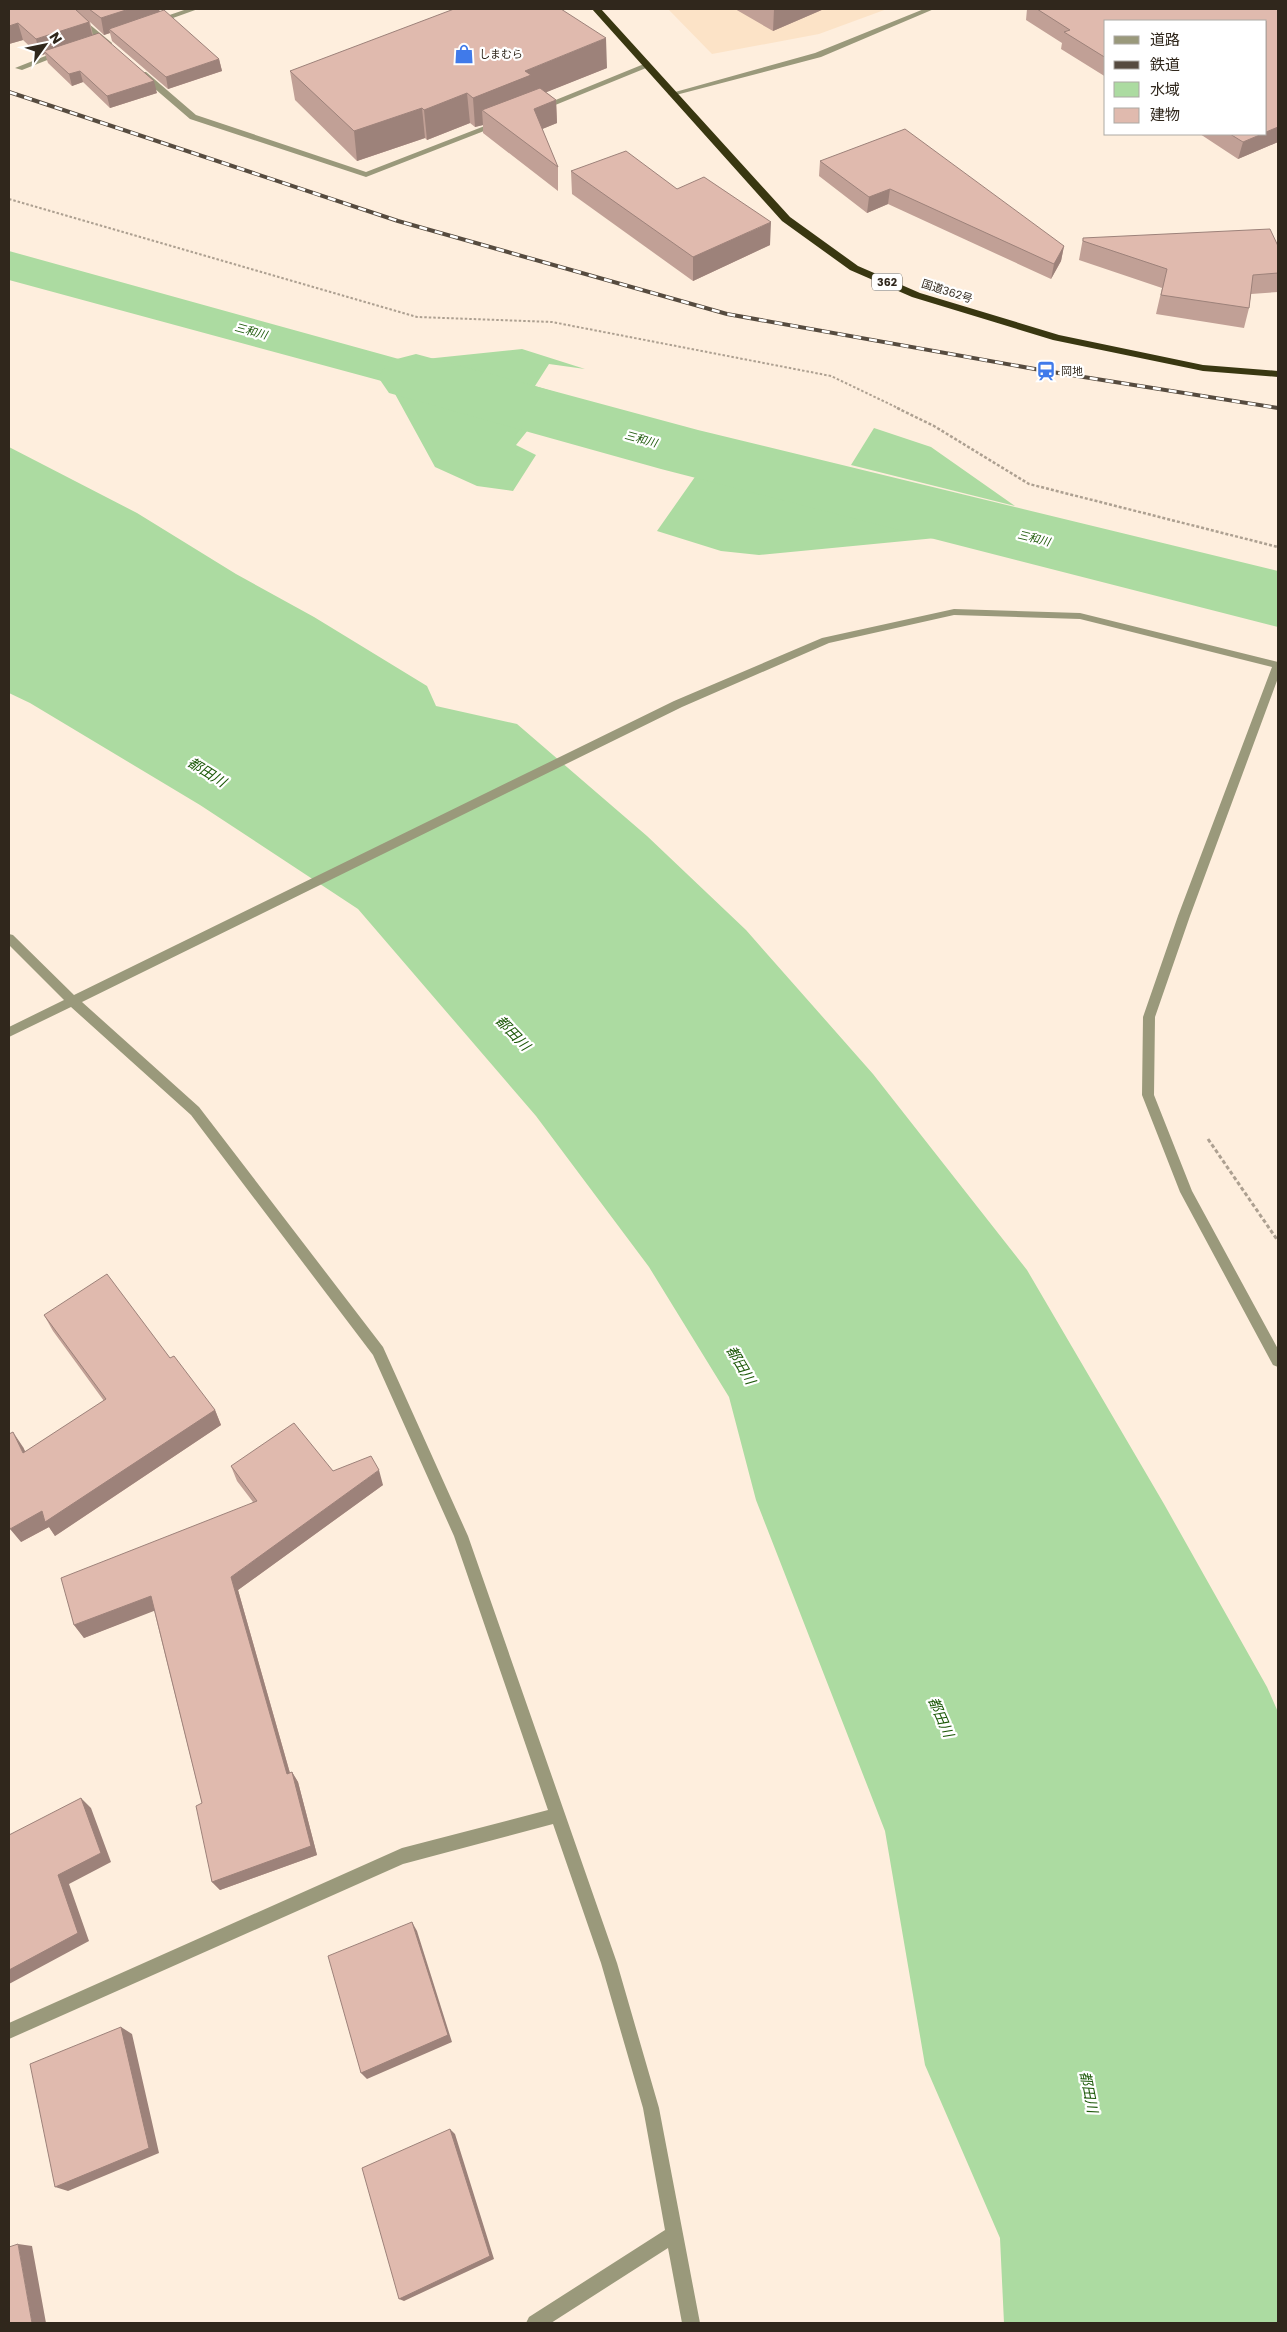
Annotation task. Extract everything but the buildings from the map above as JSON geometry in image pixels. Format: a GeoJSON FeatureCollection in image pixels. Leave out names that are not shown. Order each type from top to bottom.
{"type":"FeatureCollection","features":[{"type":"Feature","properties":{"kind":"highway","name":"国道362号"},"geometry":{"type":"LineString","coordinates":[[596,9],[786,219],[854,268],[916,294],[1057,338],[1203,368],[1278,374]]}},
{"type":"Feature","properties":{"kind":"street"},"geometry":{"type":"LineString","coordinates":[[67,9],[118,52]]}},
{"type":"Feature","properties":{"kind":"street"},"geometry":{"type":"LineString","coordinates":[[148,24],[194,9]]}},
{"type":"Feature","properties":{"kind":"street"},"geometry":{"type":"LineString","coordinates":[[672,94],[818,56],[930,9]]}},
{"type":"Feature","properties":{"kind":"street"},"geometry":{"type":"LineString","coordinates":[[93,43],[112,36]]}},
{"type":"Feature","properties":{"kind":"street"},"geometry":{"type":"LineString","coordinates":[[19,68],[65,52]]}},
{"type":"Feature","properties":{"kind":"street"},"geometry":{"type":"LineString","coordinates":[[133,65],[193,117],[366,175],[511,119]]}},
{"type":"Feature","properties":{"kind":"street"},"geometry":{"type":"LineString","coordinates":[[529,112],[647,66]]}},
{"type":"Feature","properties":{"kind":"street"},"geometry":{"type":"LineString","coordinates":[[9,1032],[678,704],[826,640],[954,612],[1080,616],[1278,665],[1184,916],[1149,1017],[1148,1095],[1186,1192],[1278,1361]]}},
{"type":"Feature","properties":{"kind":"street"},"geometry":{"type":"LineString","coordinates":[[9,938],[73,1002],[195,1111],[378,1351],[461,1536],[609,1963],[651,2108],[691,2323]]}},
{"type":"Feature","properties":{"kind":"street"},"geometry":{"type":"LineString","coordinates":[[9,2030],[402,1856],[557,1815]]}},
{"type":"Feature","properties":{"kind":"street"},"geometry":{"type":"LineString","coordinates":[[535,2323],[675,2234]]}},
{"type":"Feature","properties":{"kind":"path"},"geometry":{"type":"LineString","coordinates":[[9,199],[417,317],[552,322],[831,376],[934,426],[1029,484],[1278,547]]}},
{"type":"Feature","properties":{"kind":"path"},"geometry":{"type":"LineString","coordinates":[[1204,1134],[1278,1241]]}},
{"type":"Feature","properties":{"kind":"shaded area"},"geometry":{"type":"Polygon","coordinates":[[[668,9],[887,9],[819,34],[712,54],[668,9]]]}},
{"type":"Feature","properties":{"kind":"water"},"geometry":{"type":"Polygon","coordinates":[[[9,251],[406,361],[522,349],[585,369],[549,364],[535,386],[568,396],[546,426],[532,425],[516,445],[536,455],[513,491],[477,486],[435,467],[389,383],[9,280],[9,251]]]}},
{"type":"Feature","properties":{"kind":"water"},"geometry":{"type":"Polygon","coordinates":[[[607,408],[1028,515],[1089,552],[1007,532],[949,537],[610,444],[602,447],[583,442],[607,408]]]}},
{"type":"Feature","properties":{"kind":"water"},"geometry":{"type":"Polygon","coordinates":[[[874,428],[931,447],[1015,506],[851,465],[874,428]]]}},
{"type":"Feature","properties":{"kind":"water","name":"都田川"},"geometry":{"type":"Polygon","coordinates":[[[9,447],[137,513],[236,574],[314,617],[427,686],[436,706],[517,724],[647,836],[746,930],[873,1074],[1027,1270],[1164,1504],[1267,1687],[1278,1712],[1278,2323],[1004,2323],[1000,2238],[925,2065],[885,1831],[756,1500],[729,1397],[649,1267],[536,1116],[358,909],[200,805],[30,703],[9,693],[9,447]]]}},
{"type":"Feature","properties":{"kind":"water"},"geometry":{"type":"Polygon","coordinates":[[[697,474],[936,538],[759,555],[721,551],[657,531],[697,474]]]}},
{"type":"Feature","properties":{"kind":"waterway","name":"三和川"},"geometry":{"type":"LineString","coordinates":[[416,377],[688,452],[1278,599]]}},
{"type":"Feature","properties":{"kind":"railway"},"geometry":{"type":"LineString","coordinates":[[9,92],[398,221],[727,314],[1046,371],[1278,408]]}},
{"type":"Feature","properties":{"kind":"place","name":"しまむら"},"geometry":{"type":"Point","coordinates":[464,54]}},
{"type":"Feature","properties":{"kind":"place","name":"岡地"},"geometry":{"type":"Point","coordinates":[1046,371]}}]}
